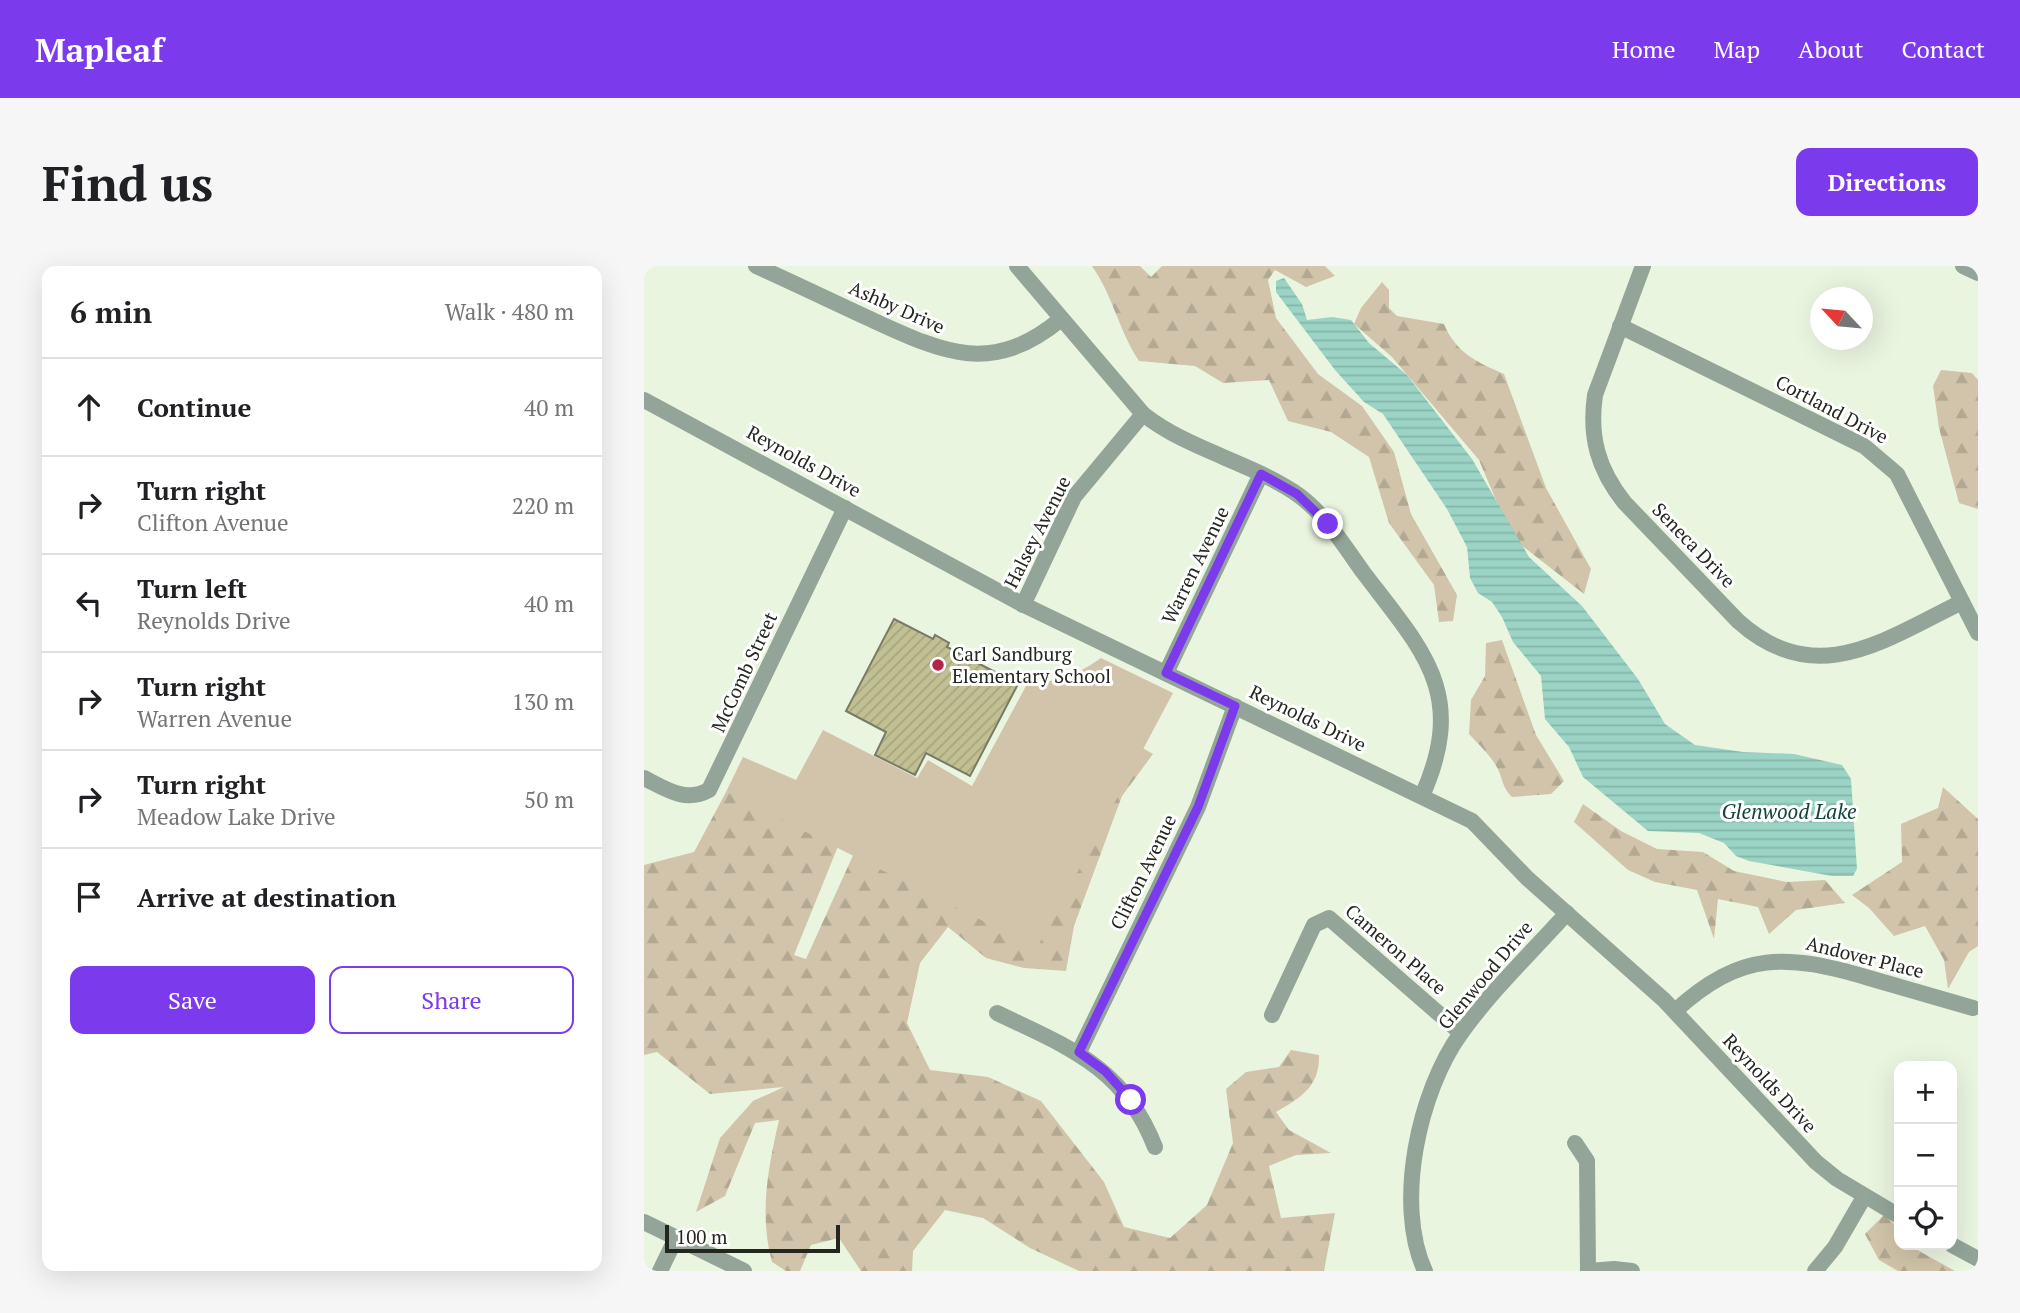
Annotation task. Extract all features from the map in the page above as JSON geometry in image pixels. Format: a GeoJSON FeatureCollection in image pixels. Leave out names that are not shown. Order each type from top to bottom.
{"type":"FeatureCollection","features":[{"type":"Feature","properties":{"kind":"street","name":"Ashby Drive"},"geometry":{"type":"LineString","coordinates":[[757,266],[923,344],[960,354],[979,355],[1014,348],[1033,340],[1061,318]]}},
{"type":"Feature","properties":{"kind":"street"},"geometry":{"type":"LineString","coordinates":[[1017,266],[1143,414],[1163,427],[1261,474],[1297,494],[1313,508],[1428,662],[1440,698],[1441,738],[1437,758],[1422,796]]}},
{"type":"Feature","properties":{"kind":"street","name":"Seneca Drive"},"geometry":{"type":"LineString","coordinates":[[1643,266],[1600,379],[1592,413],[1592,432],[1601,467],[1624,502],[1751,634],[1767,644],[1802,656],[1840,656],[1875,645],[1962,602]]}},
{"type":"Feature","properties":{"kind":"street"},"geometry":{"type":"LineString","coordinates":[[1963,266],[1978,273]]}},
{"type":"Feature","properties":{"kind":"street","name":"Cortland Drive"},"geometry":{"type":"LineString","coordinates":[[1620,326],[1864,446],[1887,462],[1905,487],[1978,634]]}},
{"type":"Feature","properties":{"kind":"street","name":"Reynolds Drive"},"geometry":{"type":"LineString","coordinates":[[644,400],[1023,605],[1472,821],[1527,878],[1675,1011],[1816,1162],[1864,1196],[1894,1213]]}},
{"type":"Feature","properties":{"kind":"street","name":"Halsey Avenue"},"geometry":{"type":"LineString","coordinates":[[1023,605],[1074,497],[1143,414]]}},
{"type":"Feature","properties":{"kind":"street","name":"Warren Avenue"},"geometry":{"type":"LineString","coordinates":[[1166,673],[1261,474]]}},
{"type":"Feature","properties":{"kind":"street","name":"McComb Street"},"geometry":{"type":"LineString","coordinates":[[644,778],[684,797],[698,796],[709,790],[845,508]]}},
{"type":"Feature","properties":{"kind":"street","name":"Clifton Avenue"},"geometry":{"type":"LineString","coordinates":[[1079,1052],[1198,807],[1235,706]]}},
{"type":"Feature","properties":{"kind":"street","name":"Glenwood Drive"},"geometry":{"type":"LineString","coordinates":[[1425,1271],[1414,1231],[1413,1160],[1435,1079],[1461,1033],[1567,913]]}},
{"type":"Feature","properties":{"kind":"street","name":"Cameron Place"},"geometry":{"type":"LineString","coordinates":[[1272,1015],[1314,925],[1323,918],[1329,918],[1461,1033]]}},
{"type":"Feature","properties":{"kind":"street","name":"Andover Place"},"geometry":{"type":"LineString","coordinates":[[1675,1011],[1723,976],[1761,963],[1781,960],[1823,964],[1972,1008]]}},
{"type":"Feature","properties":{"kind":"street"},"geometry":{"type":"LineString","coordinates":[[997,1013],[1079,1052],[1105,1071],[1131,1100],[1155,1147]]}},
{"type":"Feature","properties":{"kind":"street"},"geometry":{"type":"LineString","coordinates":[[1576,1143],[1587,1161],[1589,1271],[1632,1271]]}},
{"type":"Feature","properties":{"kind":"street"},"geometry":{"type":"LineString","coordinates":[[1824,1268],[1864,1196]]}},
{"type":"Feature","properties":{"kind":"street"},"geometry":{"type":"LineString","coordinates":[[644,1222],[744,1271]]}},
{"type":"Feature","properties":{"kind":"street"},"geometry":{"type":"LineString","coordinates":[[660,1271],[676,1238]]}},
{"type":"Feature","properties":{"kind":"street"},"geometry":{"type":"LineString","coordinates":[[1957,1248],[1978,1259]]}},
{"type":"Feature","properties":{"kind":"green space"},"geometry":{"type":"Polygon","coordinates":[[[1092,266],[1140,266],[1151,277],[1162,266],[1325,266],[1335,276],[1306,287],[1275,270],[1268,280],[1276,318],[1318,374],[1362,406],[1394,452],[1411,514],[1457,595],[1453,621],[1439,622],[1434,585],[1389,523],[1369,457],[1331,432],[1288,421],[1269,380],[1223,383],[1195,366],[1139,361],[1092,266]]]}},
{"type":"Feature","properties":{"kind":"green space"},"geometry":{"type":"Polygon","coordinates":[[[1382,282],[1389,290],[1389,308],[1397,316],[1444,324],[1455,342],[1468,355],[1504,374],[1546,488],[1591,569],[1584,594],[1512,538],[1479,460],[1392,357],[1354,324],[1361,308],[1382,282]]]}},
{"type":"Feature","properties":{"kind":"green space"},"geometry":{"type":"Polygon","coordinates":[[[1941,370],[1972,373],[1978,380],[1978,509],[1959,503],[1939,428],[1933,386],[1941,370]]]}},
{"type":"Feature","properties":{"kind":"green space"},"geometry":{"type":"Polygon","coordinates":[[[1502,640],[1536,735],[1564,781],[1551,794],[1512,797],[1492,759],[1469,734],[1471,700],[1485,676],[1486,643],[1502,640]]]}},
{"type":"Feature","properties":{"kind":"green space"},"geometry":{"type":"Polygon","coordinates":[[[1101,658],[1173,693],[1037,948],[726,792],[743,757],[796,780],[823,730],[917,778],[928,760],[972,786],[1027,684],[1066,677],[1101,658]]]}},
{"type":"Feature","properties":{"kind":"green space"},"geometry":{"type":"Polygon","coordinates":[[[1129,740],[1153,754],[1122,796],[1074,926],[1066,971],[1024,968],[986,958],[948,927],[920,963],[907,1023],[930,1070],[988,1077],[1041,1101],[1104,1182],[1124,1227],[1170,1238],[1207,1205],[1233,1143],[1226,1089],[1246,1072],[1279,1067],[1291,1050],[1319,1055],[1316,1075],[1307,1090],[1276,1112],[1289,1130],[1331,1153],[1296,1155],[1269,1166],[1281,1218],[1335,1213],[1324,1271],[1079,1271],[1030,1248],[983,1218],[945,1210],[913,1251],[912,1271],[861,1271],[839,1238],[811,1245],[800,1271],[786,1271],[772,1262],[766,1227],[766,1191],[779,1120],[755,1123],[725,1196],[696,1212],[720,1138],[753,1101],[784,1087],[710,1094],[657,1052],[644,1055],[644,865],[694,852],[726,792],[755,791],[843,834],[794,955],[806,959],[855,851],[1129,740]]]}},
{"type":"Feature","properties":{"kind":"green space"},"geometry":{"type":"Polygon","coordinates":[[[1943,787],[1978,819],[1978,946],[1969,952],[1948,989],[1944,960],[1925,926],[1894,936],[1869,908],[1852,895],[1902,862],[1901,824],[1938,808],[1943,787]]]}},
{"type":"Feature","properties":{"kind":"green space"},"geometry":{"type":"Polygon","coordinates":[[[1583,804],[1621,831],[1657,849],[1703,852],[1734,871],[1787,882],[1825,880],[1845,903],[1796,910],[1769,934],[1758,907],[1718,899],[1714,939],[1697,890],[1655,882],[1628,870],[1574,822],[1583,804]]]}},
{"type":"Feature","properties":{"kind":"green space"},"geometry":{"type":"Polygon","coordinates":[[[1885,1214],[1894,1224],[1894,1250],[1918,1250],[1955,1271],[1898,1271],[1879,1260],[1865,1234],[1885,1214]]]}},
{"type":"Feature","properties":{"kind":"water","name":"Glenwood Lake"},"geometry":{"type":"Polygon","coordinates":[[[1284,278],[1302,304],[1307,320],[1332,317],[1351,320],[1369,343],[1407,375],[1472,459],[1529,557],[1582,606],[1638,679],[1665,724],[1695,745],[1743,752],[1794,754],[1842,765],[1851,779],[1857,869],[1853,876],[1832,876],[1749,861],[1736,856],[1724,843],[1699,833],[1648,831],[1583,777],[1569,747],[1545,719],[1541,676],[1513,642],[1492,602],[1478,593],[1470,578],[1467,547],[1447,509],[1383,414],[1364,402],[1335,370],[1276,292],[1276,281],[1284,278]]]}},
{"type":"Feature","properties":{"kind":"building"},"geometry":{"type":"Polygon","coordinates":[[[894,619],[933,639],[935,635],[949,643],[947,647],[1018,684],[970,776],[926,753],[915,775],[875,755],[886,732],[846,711],[894,619]]]}},
{"type":"Feature","properties":{"kind":"place","name":"Carl Sandburg Elementary School"},"geometry":{"type":"Point","coordinates":[938,665]}},
{"type":"Feature","properties":{"kind":"route"},"geometry":{"type":"LineString","coordinates":[[1131,1100],[1105,1071],[1079,1052],[1198,807],[1235,706],[1166,673],[1261,474],[1297,494],[1328,524]]}}]}
